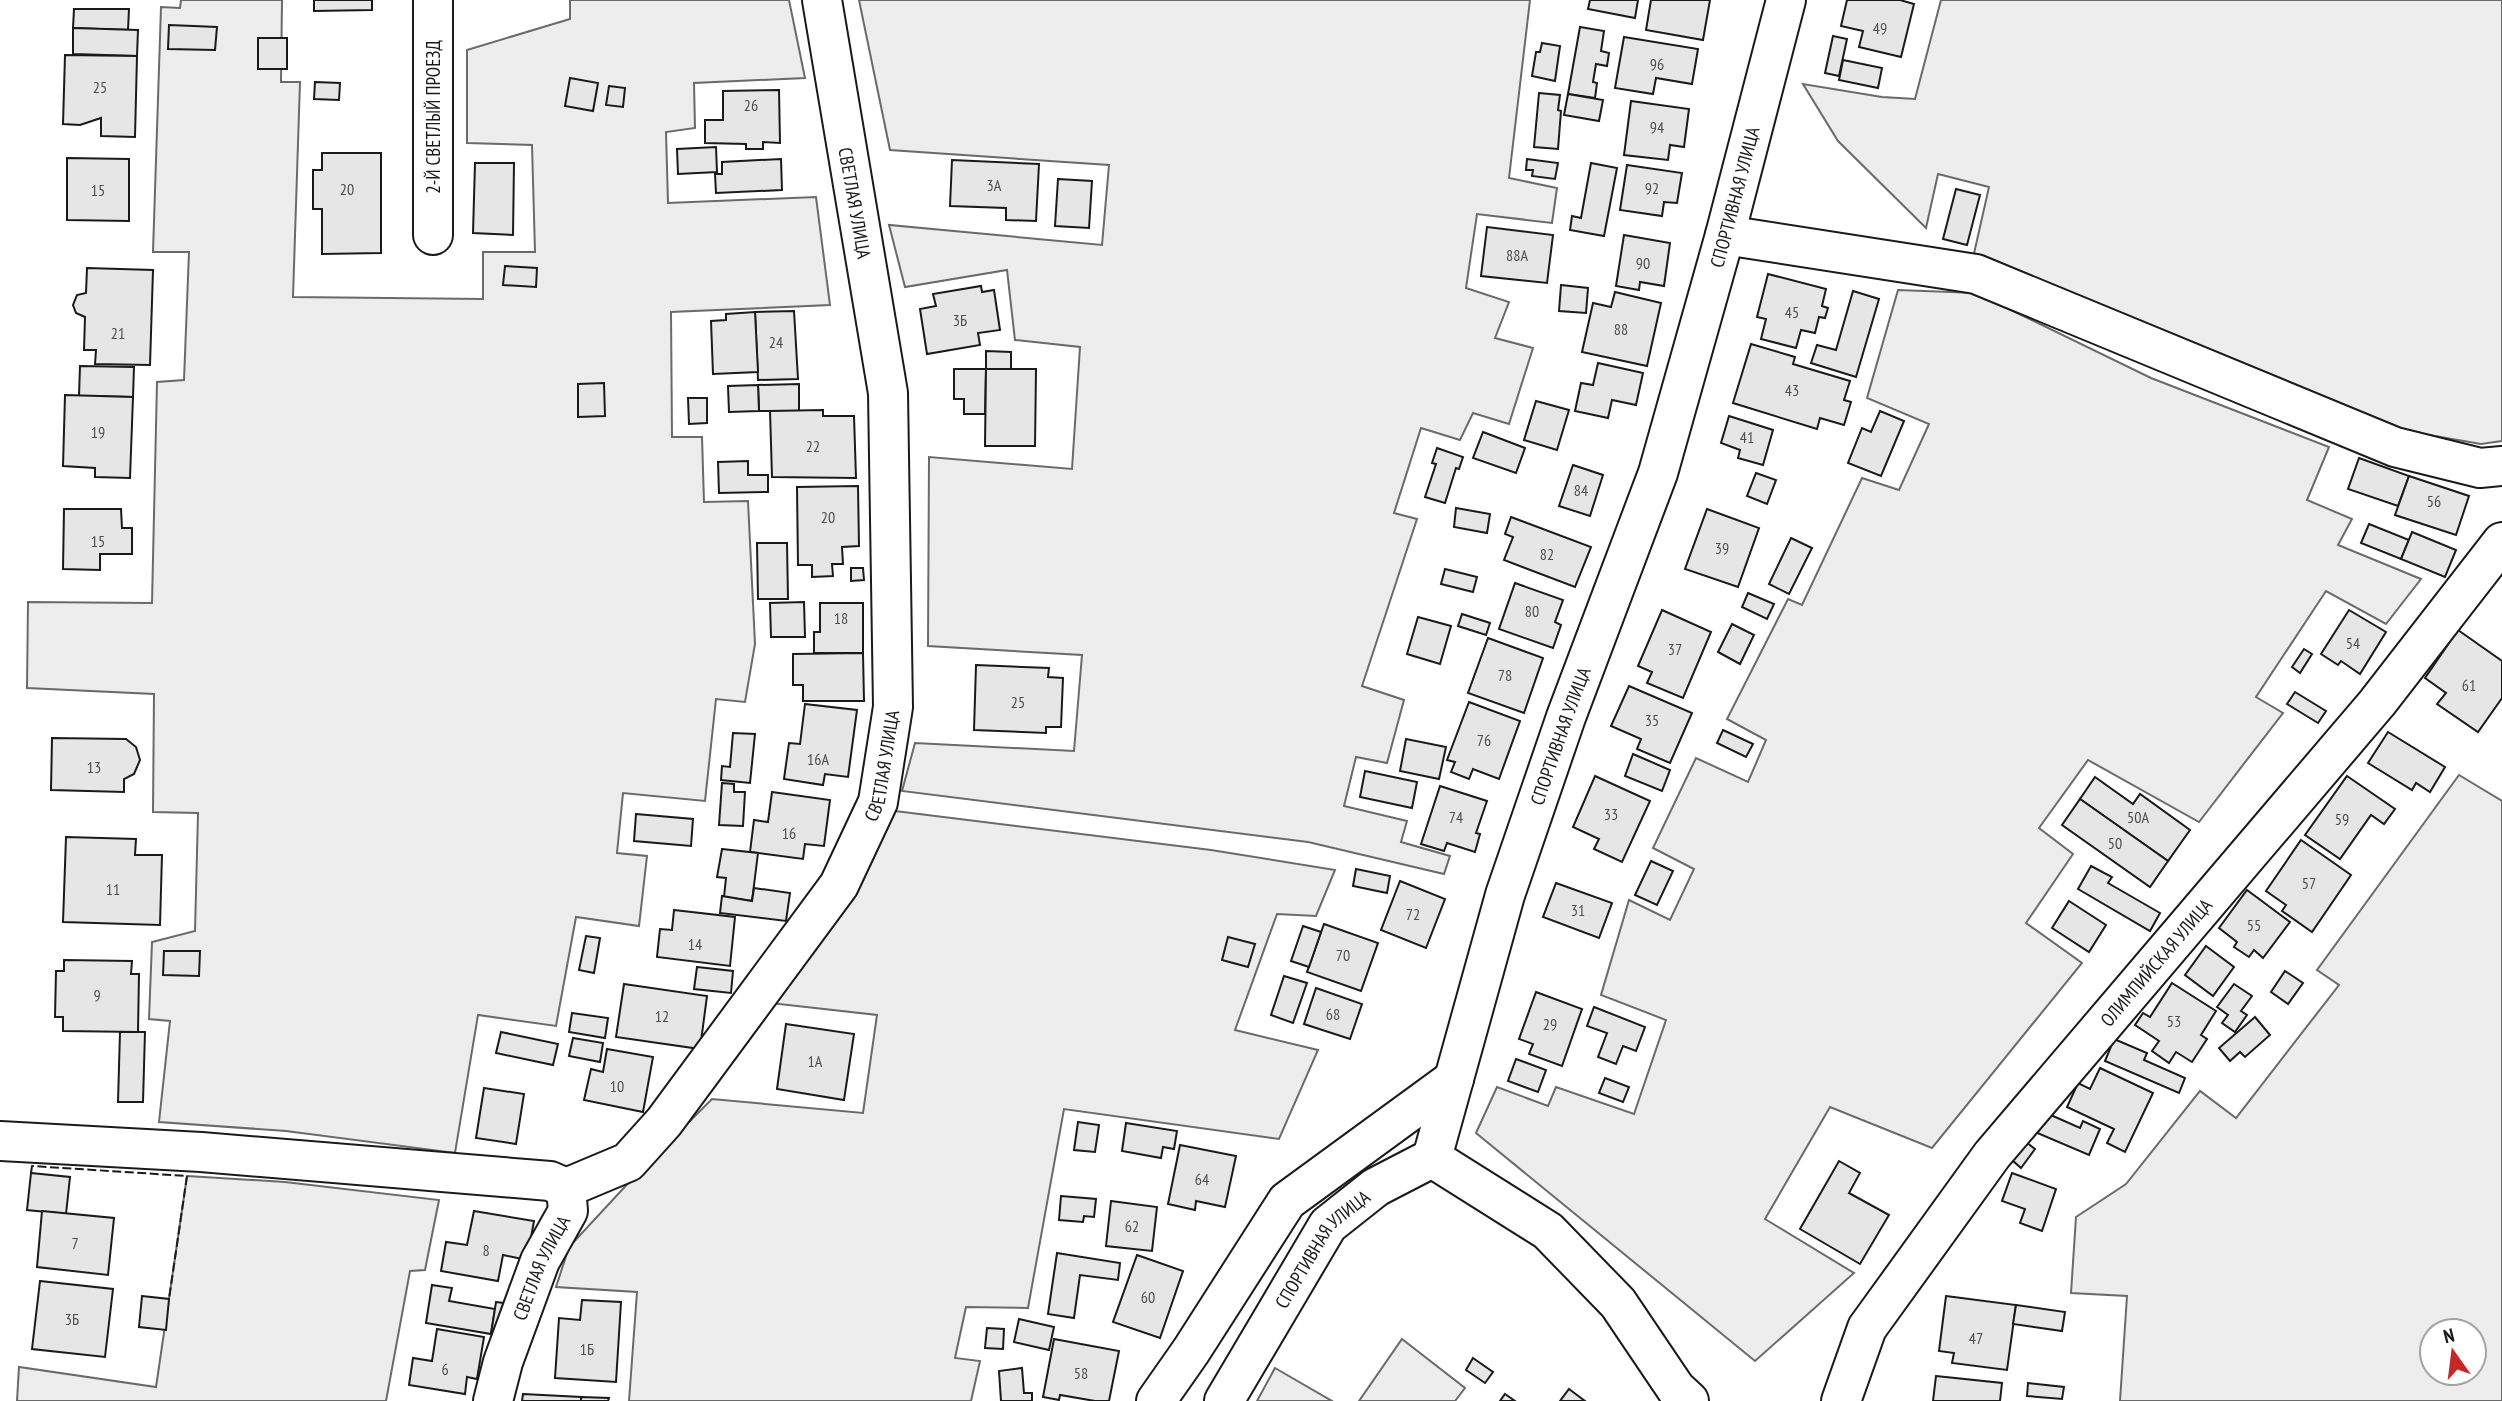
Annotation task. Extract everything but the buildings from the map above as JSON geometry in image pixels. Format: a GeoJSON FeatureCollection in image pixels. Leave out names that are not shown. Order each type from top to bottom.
{"type":"FeatureCollection","features":[{"type":"Feature","properties":{"kind":"street","name":"2-Й СВЕТЛЫЙ ПРОЕЗД"},"geometry":{"type":"LineString","coordinates":[[433,0],[433,235]]}},
{"type":"Feature","properties":{"kind":"street","name":"СВЕТЛАЯ УЛИЦА"},"geometry":{"type":"LineString","coordinates":[[493,1401],[503,1362],[540,1261],[568,1211],[566,1188],[628,1162],[664,1122],[839,886],[878,802],[893,707],[888,393],[821,0]]}},
{"type":"Feature","properties":{"kind":"street","name":"СПОРТИВНАЯ УЛИЦА"},"geometry":{"type":"LineString","coordinates":[[1224,1401],[1328,1225],[1376,1187],[1432,1158],[1504,895],[1571,705],[1658,474],[1725,235],[1786,0]]}},
{"type":"Feature","properties":{"kind":"street"},"geometry":{"type":"LineString","coordinates":[[1725,235],[1976,274],[2395,447],[2480,468],[2502,466]]}},
{"type":"Feature","properties":{"kind":"street","name":"ОЛИМПИЙСКАЯ УЛИЦА"},"geometry":{"type":"LineString","coordinates":[[1841,1401],[1867,1328],[1992,1155],[2377,703],[2502,542]]}},
{"type":"Feature","properties":{"kind":"street"},"geometry":{"type":"LineString","coordinates":[[1156,1401],[1287,1201],[1454,1079]]}},
{"type":"Feature","properties":{"kind":"street"},"geometry":{"type":"LineString","coordinates":[[0,1141],[201,1152],[550,1181],[566,1188]]}},
{"type":"Feature","properties":{"kind":"street"},"geometry":{"type":"LineString","coordinates":[[1432,1158],[1548,1231],[1618,1303],[1676,1389],[1689,1401]]}},
{"type":"Feature","properties":{"kind":"shaded area"},"geometry":{"type":"Polygon","coordinates":[[[181,0],[282,0],[281,82],[300,82],[293,297],[483,299],[483,252],[535,252],[532,145],[467,143],[467,50],[570,19],[570,0],[789,0],[805,78],[694,83],[695,128],[666,132],[668,203],[816,197],[830,305],[671,312],[672,437],[702,437],[704,502],[748,501],[755,644],[745,702],[716,699],[705,801],[623,793],[617,853],[647,856],[639,926],[576,917],[556,1026],[478,1015],[455,1153],[286,1131],[159,1122],[170,1021],[149,1019],[152,942],[195,931],[198,813],[153,812],[154,694],[27,688],[28,602],[152,603],[157,382],[184,380],[189,252],[153,252],[161,7],[180,8],[181,0]]]}},
{"type":"Feature","properties":{"kind":"shaded area"},"geometry":{"type":"Polygon","coordinates":[[[859,0],[1530,0],[1509,178],[1557,188],[1552,223],[1477,214],[1466,288],[1509,302],[1495,338],[1533,348],[1509,424],[1473,413],[1460,440],[1421,428],[1394,513],[1417,519],[1362,686],[1404,700],[1387,763],[1356,757],[1344,806],[1407,821],[1401,842],[1450,856],[1444,874],[1308,842],[902,791],[915,743],[1074,751],[1082,655],[928,646],[929,457],[1072,469],[1080,347],[1015,340],[1007,270],[905,287],[889,225],[1102,245],[1109,165],[890,150],[859,0]]]}},
{"type":"Feature","properties":{"kind":"shaded area"},"geometry":{"type":"Polygon","coordinates":[[[1941,0],[2502,0],[2502,441],[2481,444],[2394,429],[1973,258],[1989,187],[1938,174],[1926,228],[1838,141],[1803,84],[1882,97],[1915,99],[1941,0]]]}},
{"type":"Feature","properties":{"kind":"shaded area"},"geometry":{"type":"Polygon","coordinates":[[[1898,290],[1976,293],[2151,378],[2329,447],[2307,500],[2352,519],[2338,545],[2421,579],[2386,624],[2326,591],[2256,697],[2283,713],[2199,822],[2088,760],[2039,828],[2073,854],[2026,923],[2082,963],[1932,1148],[1830,1107],[1765,1219],[1854,1273],[1755,1361],[1476,1133],[1497,1087],[1548,1106],[1556,1087],[1634,1114],[1666,1020],[1601,995],[1629,900],[1670,920],[1694,869],[1653,848],[1696,758],[1748,782],[1766,740],[1727,719],[1788,599],[1802,605],[1862,478],[1899,490],[1929,424],[1867,398],[1898,290]]]}},
{"type":"Feature","properties":{"kind":"shaded area"},"geometry":{"type":"Polygon","coordinates":[[[2459,775],[2502,801],[2502,1401],[2120,1401],[2127,1296],[2071,1293],[2076,1217],[2126,1184],[2200,1091],[2236,1118],[2339,985],[2317,970],[2459,775]]]}},
{"type":"Feature","properties":{"kind":"shaded area"},"geometry":{"type":"Polygon","coordinates":[[[887,810],[1211,850],[1335,870],[1316,916],[1277,914],[1235,1030],[1318,1050],[1279,1139],[1064,1109],[1028,1308],[966,1307],[955,1358],[980,1361],[971,1401],[629,1401],[637,1292],[556,1287],[569,1247],[712,1099],[863,1113],[877,1015],[770,1003],[887,810]]]}},
{"type":"Feature","properties":{"kind":"shaded area"},"geometry":{"type":"Polygon","coordinates":[[[187,1176],[285,1182],[439,1200],[425,1270],[410,1271],[386,1401],[17,1401],[19,1367],[156,1387],[187,1176]]]}},
{"type":"Feature","properties":{"kind":"shaded area"},"geometry":{"type":"Polygon","coordinates":[[[1402,1339],[1465,1388],[1455,1401],[1359,1401],[1402,1339]]]}},
{"type":"Feature","properties":{"kind":"shaded area"},"geometry":{"type":"Polygon","coordinates":[[[1275,1368],[1332,1401],[1257,1401],[1275,1368]]]}},
{"type":"Feature","properties":{"kind":"fence"},"geometry":{"type":"LineString","coordinates":[[31,1173],[32,1166],[187,1176],[169,1299]]}}]}
